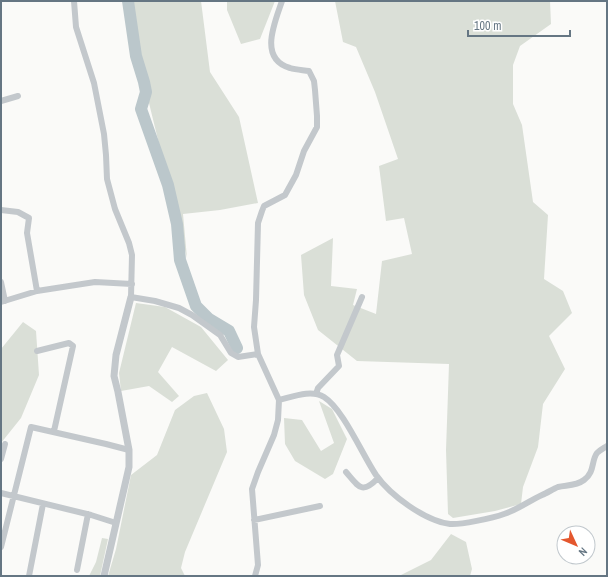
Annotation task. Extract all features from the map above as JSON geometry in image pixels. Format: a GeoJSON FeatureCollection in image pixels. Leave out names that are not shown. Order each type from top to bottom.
{"type":"FeatureCollection","features":[{"type":"Feature","properties":{"kind":"street"},"geometry":{"type":"LineString","coordinates":[[74,1],[76,27],[94,83],[106,155],[107,179],[115,209],[129,243],[132,255],[132,297],[116,355],[114,376],[129,450],[129,467],[104,576]]}},
{"type":"Feature","properties":{"kind":"street"},"geometry":{"type":"LineString","coordinates":[[255,576],[258,565],[252,489],[274,435],[278,420],[279,400],[258,354],[254,327],[258,223],[264,206],[285,195],[296,174],[304,151],[317,127],[315,90],[309,71],[290,68],[283,65],[278,62],[273,53],[271,37],[272,28],[282,1]]}},
{"type":"Feature","properties":{"kind":"street"},"geometry":{"type":"LineString","coordinates":[[1,101],[18,96]]}},
{"type":"Feature","properties":{"kind":"street"},"geometry":{"type":"LineString","coordinates":[[1,210],[18,212],[29,218],[27,233],[37,291]]}},
{"type":"Feature","properties":{"kind":"street"},"geometry":{"type":"LineString","coordinates":[[1,282],[3,301],[37,291],[95,282],[132,284]]}},
{"type":"Feature","properties":{"kind":"street"},"geometry":{"type":"LineString","coordinates":[[132,297],[155,300],[179,308],[192,315],[220,335],[231,353],[238,357],[258,354]]}},
{"type":"Feature","properties":{"kind":"street"},"geometry":{"type":"LineString","coordinates":[[316,394],[318,388],[339,366],[337,355],[362,298]]}},
{"type":"Feature","properties":{"kind":"street"},"geometry":{"type":"LineString","coordinates":[[38,351],[69,343],[73,346],[54,431]]}},
{"type":"Feature","properties":{"kind":"street"},"geometry":{"type":"LineString","coordinates":[[279,400],[308,394],[323,396],[342,416],[378,478],[402,501],[437,521],[451,524],[460,524],[505,514],[558,487],[579,483],[591,474],[596,454],[607,446]]}},
{"type":"Feature","properties":{"kind":"street"},"geometry":{"type":"LineString","coordinates":[[1,547],[31,427],[54,431],[129,450]]}},
{"type":"Feature","properties":{"kind":"street"},"geometry":{"type":"LineString","coordinates":[[1,459],[5,444]]}},
{"type":"Feature","properties":{"kind":"street"},"geometry":{"type":"LineString","coordinates":[[346,472],[357,485],[362,488],[370,487],[378,478]]}},
{"type":"Feature","properties":{"kind":"street"},"geometry":{"type":"LineString","coordinates":[[1,493],[88,514],[116,523]]}},
{"type":"Feature","properties":{"kind":"street"},"geometry":{"type":"LineString","coordinates":[[29,576],[43,504]]}},
{"type":"Feature","properties":{"kind":"street"},"geometry":{"type":"LineString","coordinates":[[254,520],[320,506]]}},
{"type":"Feature","properties":{"kind":"street"},"geometry":{"type":"LineString","coordinates":[[77,570],[88,514]]}},
{"type":"Feature","properties":{"kind":"shaded area"},"geometry":{"type":"Polygon","coordinates":[[[124,1],[201,1],[210,72],[239,117],[258,203],[220,210],[183,214],[187,258],[124,1]]]}},
{"type":"Feature","properties":{"kind":"shaded area"},"geometry":{"type":"Polygon","coordinates":[[[227,1],[275,1],[260,39],[241,44],[227,10],[227,1]]]}},
{"type":"Feature","properties":{"kind":"shaded area"},"geometry":{"type":"Polygon","coordinates":[[[335,1],[550,1],[551,24],[520,46],[513,65],[513,104],[522,125],[533,202],[548,215],[544,279],[563,291],[572,313],[549,336],[565,369],[543,404],[538,447],[523,487],[521,504],[495,511],[453,518],[448,514],[446,450],[449,364],[357,361],[318,330],[304,295],[301,255],[333,238],[331,286],[357,289],[353,305],[376,314],[382,261],[412,254],[404,218],[386,221],[379,166],[398,159],[375,92],[356,47],[343,42],[335,1]]]}},
{"type":"Feature","properties":{"kind":"shaded area"},"geometry":{"type":"Polygon","coordinates":[[[136,303],[165,307],[201,327],[228,360],[216,371],[172,347],[158,372],[179,396],[172,402],[149,386],[121,391],[119,373],[136,303]]]}},
{"type":"Feature","properties":{"kind":"shaded area"},"geometry":{"type":"Polygon","coordinates":[[[23,322],[36,331],[39,375],[21,418],[1,443],[1,349],[23,322]]]}},
{"type":"Feature","properties":{"kind":"shaded area"},"geometry":{"type":"Polygon","coordinates":[[[207,393],[224,429],[227,452],[185,552],[181,568],[185,576],[108,576],[116,549],[131,475],[157,455],[175,410],[194,396],[207,393]]]}},
{"type":"Feature","properties":{"kind":"shaded area"},"geometry":{"type":"Polygon","coordinates":[[[319,401],[332,409],[347,439],[333,474],[325,479],[295,461],[285,444],[284,418],[302,420],[321,451],[334,443],[319,401]]]}},
{"type":"Feature","properties":{"kind":"shaded area"},"geometry":{"type":"Polygon","coordinates":[[[451,534],[466,542],[472,569],[470,576],[399,576],[431,560],[451,534]]]}},
{"type":"Feature","properties":{"kind":"shaded area"},"geometry":{"type":"Polygon","coordinates":[[[102,538],[108,539],[100,576],[89,576],[96,562],[102,538]]]}},
{"type":"Feature","properties":{"kind":"waterway"},"geometry":{"type":"LineString","coordinates":[[128,1],[136,56],[146,92],[141,109],[168,185],[177,224],[180,260],[196,306],[209,319],[229,331],[237,348]]}}]}
